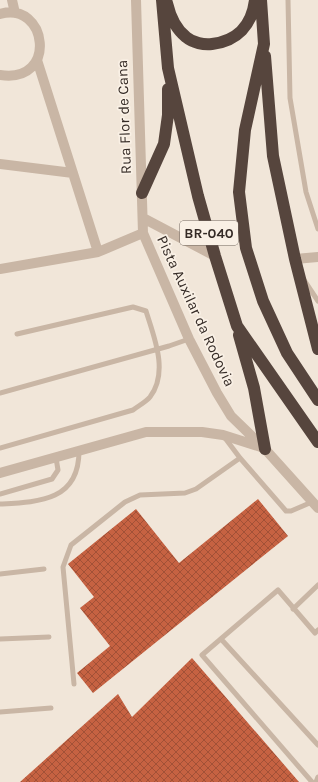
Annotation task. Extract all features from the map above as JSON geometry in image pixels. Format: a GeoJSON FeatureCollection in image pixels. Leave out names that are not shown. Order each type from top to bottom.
{"type":"FeatureCollection","features":[{"type":"Feature","properties":{"kind":"highway","name":"BR-040"},"geometry":{"type":"LineString","coordinates":[[162,0],[168,68],[215,256],[237,326],[318,442]]}},
{"type":"Feature","properties":{"kind":"highway"},"geometry":{"type":"LineString","coordinates":[[166,0],[170,14],[181,32],[194,42],[208,44],[232,39],[242,32],[251,17],[255,0]]}},
{"type":"Feature","properties":{"kind":"highway","name":"BR-040"},"geometry":{"type":"LineString","coordinates":[[261,0],[264,44],[244,130],[239,192],[246,248],[263,301],[287,353],[318,400]]}},
{"type":"Feature","properties":{"kind":"highway"},"geometry":{"type":"LineString","coordinates":[[264,44],[273,156],[296,264],[318,350]]}},
{"type":"Feature","properties":{"kind":"highway"},"geometry":{"type":"LineString","coordinates":[[142,192],[164,144],[168,114],[168,68]]}},
{"type":"Feature","properties":{"kind":"highway"},"geometry":{"type":"LineString","coordinates":[[237,326],[254,388],[265,449]]}},
{"type":"Feature","properties":{"kind":"street"},"geometry":{"type":"LineString","coordinates":[[12,0],[15,13]]}},
{"type":"Feature","properties":{"kind":"street","name":"Rua Flor de Cana"},"geometry":{"type":"LineString","coordinates":[[136,0],[143,233]]}},
{"type":"Feature","properties":{"kind":"street"},"geometry":{"type":"LineString","coordinates":[[0,14],[15,13],[24,16],[32,22],[38,31],[41,40],[41,50],[38,60],[31,68],[21,74],[11,77],[0,75]]}},
{"type":"Feature","properties":{"kind":"street"},"geometry":{"type":"LineString","coordinates":[[38,60],[98,252]]}},
{"type":"Feature","properties":{"kind":"street"},"geometry":{"type":"LineString","coordinates":[[0,164],[73,173]]}},
{"type":"Feature","properties":{"kind":"street"},"geometry":{"type":"LineString","coordinates":[[143,218],[215,256]]}},
{"type":"Feature","properties":{"kind":"street"},"geometry":{"type":"LineString","coordinates":[[0,269],[98,252],[143,233]]}},
{"type":"Feature","properties":{"kind":"street","name":"Pista Auxilar da Rodovia"},"geometry":{"type":"LineString","coordinates":[[143,233],[189,339],[216,393],[231,416],[265,449],[315,505]]}},
{"type":"Feature","properties":{"kind":"street"},"geometry":{"type":"LineString","coordinates":[[296,264],[318,256]]}},
{"type":"Feature","properties":{"kind":"street"},"geometry":{"type":"LineString","coordinates":[[0,474],[146,432],[202,432],[223,435],[265,449]]}},
{"type":"Feature","properties":{"kind":"lane"},"geometry":{"type":"LineString","coordinates":[[288,0],[290,98],[306,192],[318,229]]}},
{"type":"Feature","properties":{"kind":"lane"},"geometry":{"type":"LineString","coordinates":[[296,264],[318,301]]}},
{"type":"Feature","properties":{"kind":"lane"},"geometry":{"type":"LineString","coordinates":[[0,448],[133,410],[150,397],[158,380],[158,349],[146,311],[133,307],[17,334]]}},
{"type":"Feature","properties":{"kind":"lane"},"geometry":{"type":"LineString","coordinates":[[0,393],[189,339]]}},
{"type":"Feature","properties":{"kind":"lane"},"geometry":{"type":"LineString","coordinates":[[223,435],[240,458],[286,510],[291,511],[315,505]]}},
{"type":"Feature","properties":{"kind":"lane"},"geometry":{"type":"LineString","coordinates":[[0,504],[26,503],[52,497],[67,488],[75,477],[79,466],[79,451]]}},
{"type":"Feature","properties":{"kind":"lane"},"geometry":{"type":"LineString","coordinates":[[0,494],[52,479],[58,470],[56,458]]}},
{"type":"Feature","properties":{"kind":"lane"},"geometry":{"type":"LineString","coordinates":[[74,684],[63,567],[71,545],[125,502],[140,495],[185,493],[196,489],[240,458]]}},
{"type":"Feature","properties":{"kind":"lane"},"geometry":{"type":"LineString","coordinates":[[0,574],[44,569]]}},
{"type":"Feature","properties":{"kind":"lane"},"geometry":{"type":"LineString","coordinates":[[293,609],[318,584]]}},
{"type":"Feature","properties":{"kind":"lane"},"geometry":{"type":"LineString","coordinates":[[312,782],[202,655],[278,590],[315,633],[318,630]]}},
{"type":"Feature","properties":{"kind":"lane"},"geometry":{"type":"LineString","coordinates":[[0,639],[49,637]]}},
{"type":"Feature","properties":{"kind":"lane"},"geometry":{"type":"LineString","coordinates":[[221,639],[318,745]]}},
{"type":"Feature","properties":{"kind":"lane"},"geometry":{"type":"LineString","coordinates":[[0,712],[51,708]]}},
{"type":"Feature","properties":{"kind":"lane"},"geometry":{"type":"LineString","coordinates":[[316,782],[318,777]]}},
{"type":"Feature","properties":{"kind":"building"},"geometry":{"type":"Polygon","coordinates":[[[258,499],[288,536],[93,693],[77,673],[110,646],[80,608],[94,597],[68,564],[136,509],[179,563],[258,499]]]}},
{"type":"Feature","properties":{"kind":"building"},"geometry":{"type":"Polygon","coordinates":[[[192,658],[299,782],[20,782],[118,694],[132,717],[192,658]]]}}]}
